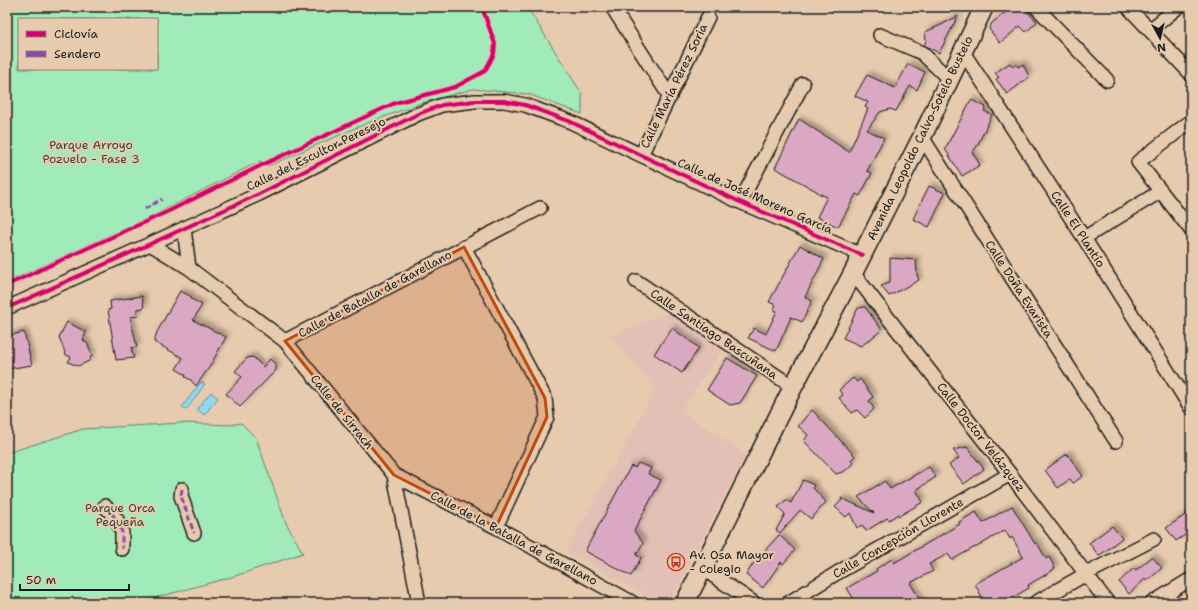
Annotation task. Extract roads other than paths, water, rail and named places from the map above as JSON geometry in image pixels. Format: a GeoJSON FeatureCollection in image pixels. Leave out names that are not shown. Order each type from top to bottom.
{"type":"FeatureCollection","features":[{"type":"Feature","properties":{"kind":"main road","name":"Avenida Leopoldo Calvo-Sotelo Bustelo"},"geometry":{"type":"LineString","coordinates":[[685,603],[922,137],[984,7]]}},
{"type":"Feature","properties":{"kind":"street"},"geometry":{"type":"LineString","coordinates":[[612,7],[670,97]]}},
{"type":"Feature","properties":{"kind":"street"},"geometry":{"type":"LineString","coordinates":[[1036,7],[1107,80]]}},
{"type":"Feature","properties":{"kind":"street"},"geometry":{"type":"LineString","coordinates":[[1128,7],[1191,74]]}},
{"type":"Feature","properties":{"kind":"street"},"geometry":{"type":"LineString","coordinates":[[1150,30],[1178,7]]}},
{"type":"Feature","properties":{"kind":"street","name":"Calle María Pérez Soria"},"geometry":{"type":"LineString","coordinates":[[641,155],[708,17]]}},
{"type":"Feature","properties":{"kind":"street"},"geometry":{"type":"LineString","coordinates":[[880,35],[922,53],[950,80]]}},
{"type":"Feature","properties":{"kind":"street","name":"Calle El Plantío"},"geometry":{"type":"LineString","coordinates":[[963,52],[1084,238],[1191,408]]}},
{"type":"Feature","properties":{"kind":"street"},"geometry":{"type":"LineString","coordinates":[[740,202],[803,84]]}},
{"type":"Feature","properties":{"kind":"street","name":"Calle del Escultor Peresejo"},"geometry":{"type":"LineString","coordinates":[[7,308],[259,194],[418,114],[442,105],[475,101],[504,101],[525,105],[571,122],[641,155]]}},
{"type":"Feature","properties":{"kind":"street"},"geometry":{"type":"LineString","coordinates":[[1191,121],[1138,162],[1191,230]]}},
{"type":"Feature","properties":{"kind":"street","name":"Calle Doña Evarista"},"geometry":{"type":"LineString","coordinates":[[922,137],[1116,440]]}},
{"type":"Feature","properties":{"kind":"street","name":"Calle de José Moreno García"},"geometry":{"type":"LineString","coordinates":[[641,155],[740,202],[862,255]]}},
{"type":"Feature","properties":{"kind":"street"},"geometry":{"type":"LineString","coordinates":[[1084,238],[1161,191]]}},
{"type":"Feature","properties":{"kind":"street","name":"Calle de Batalla de Garellano"},"geometry":{"type":"LineString","coordinates":[[285,341],[540,208]]}},
{"type":"Feature","properties":{"kind":"street"},"geometry":{"type":"LineString","coordinates":[[184,228],[188,268]]}},
{"type":"Feature","properties":{"kind":"street","name":"Calle de Sirrach"},"geometry":{"type":"LineString","coordinates":[[150,244],[188,268],[285,341],[394,475],[419,603]]}},
{"type":"Feature","properties":{"kind":"street","name":"Calle de Batalla de Garellano"},"geometry":{"type":"LineString","coordinates":[[464,248],[545,398],[546,417],[496,527]]}},
{"type":"Feature","properties":{"kind":"street","name":"Calle Doctor Velázquez"},"geometry":{"type":"LineString","coordinates":[[853,272],[1108,603]]}},
{"type":"Feature","properties":{"kind":"street","name":"Calle Santiago Bascuñana"},"geometry":{"type":"LineString","coordinates":[[636,281],[793,388]]}},
{"type":"Feature","properties":{"kind":"street","name":"Calle Concepción Llorente"},"geometry":{"type":"LineString","coordinates":[[788,603],[837,573],[1010,474]]}},
{"type":"Feature","properties":{"kind":"street","name":"Calle de la Batalla de Garellano"},"geometry":{"type":"LineString","coordinates":[[394,475],[496,527],[633,603]]}},
{"type":"Feature","properties":{"kind":"street"},"geometry":{"type":"LineString","coordinates":[[182,489],[181,496],[194,533]]}},
{"type":"Feature","properties":{"kind":"street"},"geometry":{"type":"LineString","coordinates":[[105,506],[116,520],[122,532],[122,549]]}},
{"type":"Feature","properties":{"kind":"street"},"geometry":{"type":"LineString","coordinates":[[1035,603],[1086,574],[1154,539]]}},
{"type":"Feature","properties":{"kind":"street"},"geometry":{"type":"LineString","coordinates":[[702,568],[754,603]]}},
{"type":"Feature","properties":{"kind":"street"},"geometry":{"type":"LineString","coordinates":[[1152,603],[1191,579]]}},
{"type":"Feature","properties":{"kind":"water"},"geometry":{"type":"Polygon","coordinates":[[[201,382],[205,384],[186,410],[182,407],[201,382]]]}},
{"type":"Feature","properties":{"kind":"water"},"geometry":{"type":"Polygon","coordinates":[[[211,392],[218,398],[204,415],[197,409],[211,392]]]}},
{"type":"Feature","properties":{"kind":"place","name":"Av. Osa Mayor - Colegio"},"geometry":{"type":"Point","coordinates":[676,562]}},
{"type":"Feature","properties":{"kind":"park label","name":"Parque Arroyo Pozuelo - Fase 3"},"geometry":{"type":"Point","coordinates":[91,152]}},
{"type":"Feature","properties":{"kind":"park label","name":"Parque Orca Pequeña"},"geometry":{"type":"Point","coordinates":[120,515]}}]}
